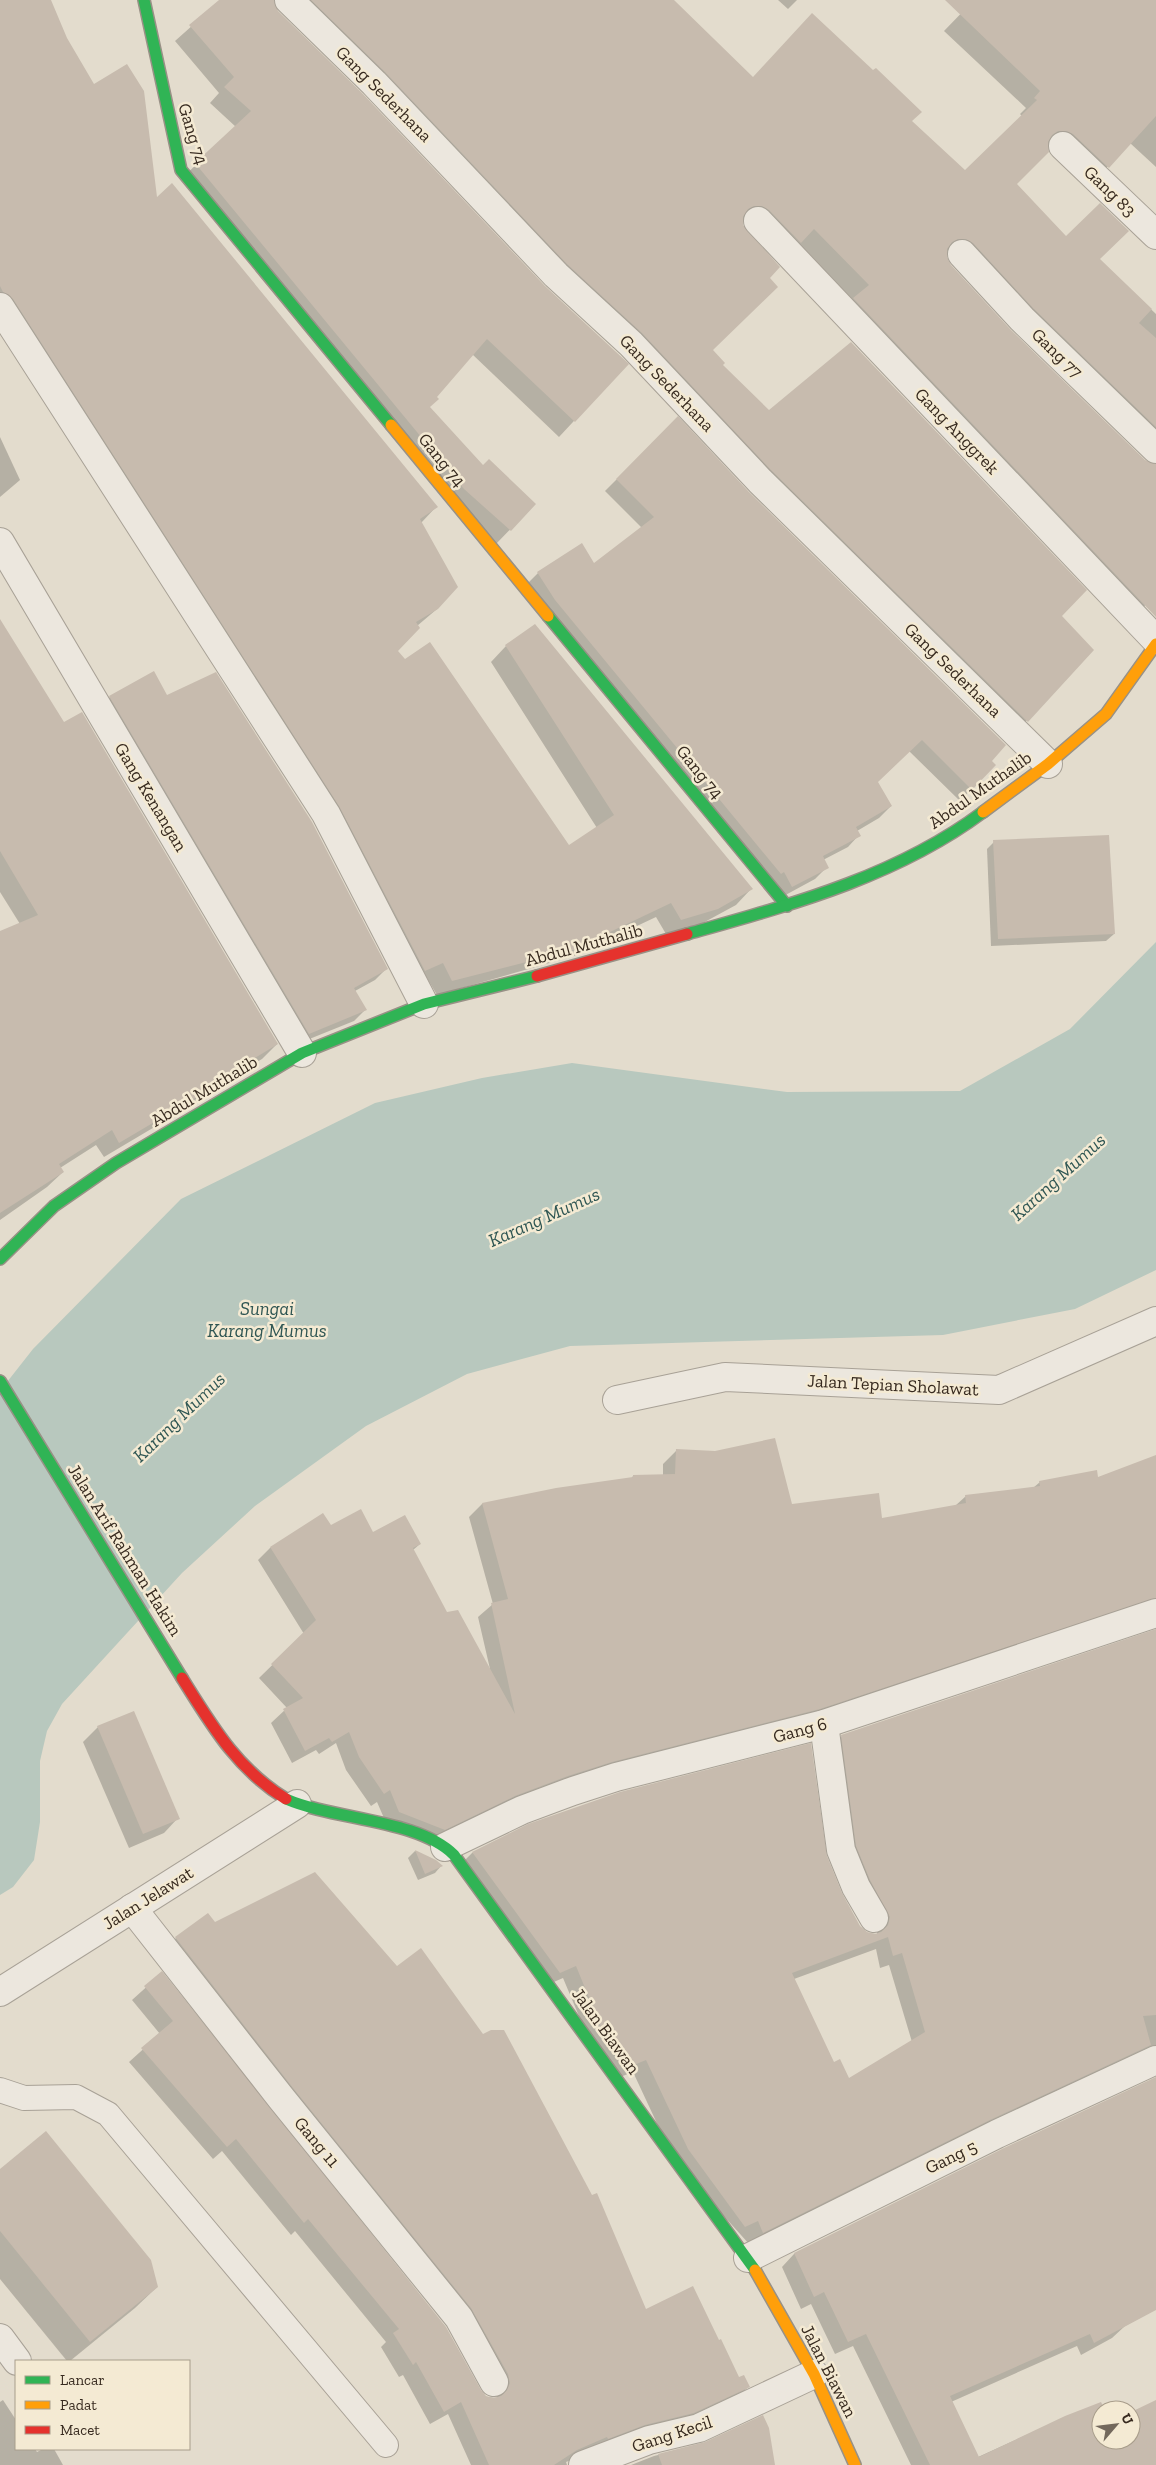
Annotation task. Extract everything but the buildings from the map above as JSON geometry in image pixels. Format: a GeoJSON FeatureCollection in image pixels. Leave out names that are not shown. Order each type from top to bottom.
{"type":"FeatureCollection","features":[{"type":"Feature","properties":{"kind":"street","name":"Gang 74"},"geometry":{"type":"LineString","coordinates":[[144,0],[182,170],[787,906]]}},
{"type":"Feature","properties":{"kind":"street","name":"Gang Sederhana"},"geometry":{"type":"LineString","coordinates":[[289,0],[374,83],[556,275],[631,344],[760,481],[1048,764]]}},
{"type":"Feature","properties":{"kind":"street","name":"Gang 83"},"geometry":{"type":"LineString","coordinates":[[1063,146],[1156,235]]}},
{"type":"Feature","properties":{"kind":"street","name":"Gang Anggrek"},"geometry":{"type":"LineString","coordinates":[[758,222],[1156,640]]}},
{"type":"Feature","properties":{"kind":"street","name":"Gang 77"},"geometry":{"type":"LineString","coordinates":[[962,254],[1022,318],[1156,449]]}},
{"type":"Feature","properties":{"kind":"street"},"geometry":{"type":"LineString","coordinates":[[0,307],[326,814],[424,1004]]}},
{"type":"Feature","properties":{"kind":"street","name":"Gang Kenangan"},"geometry":{"type":"LineString","coordinates":[[0,542],[302,1053]]}},
{"type":"Feature","properties":{"kind":"street","name":"Abdul Muthalib"},"geometry":{"type":"LineString","coordinates":[[1,1257],[54,1206],[116,1163],[302,1053],[424,1004],[572,967],[787,906],[883,870],[958,831],[1048,764],[1106,714],[1156,644]]}},
{"type":"Feature","properties":{"kind":"street","name":"Jalan Tepian Sholawat"},"geometry":{"type":"LineString","coordinates":[[617,1400],[725,1377],[998,1390],[1156,1320]]}},
{"type":"Feature","properties":{"kind":"street","name":"Jalan Arif Rahman Hakim"},"geometry":{"type":"LineString","coordinates":[[0,1381],[219,1738]]}},
{"type":"Feature","properties":{"kind":"street","name":"Gang 6"},"geometry":{"type":"LineString","coordinates":[[445,1848],[522,1810],[616,1777],[824,1724],[1156,1613]]}},
{"type":"Feature","properties":{"kind":"street"},"geometry":{"type":"LineString","coordinates":[[824,1724],[841,1850],[856,1887],[874,1918]]}},
{"type":"Feature","properties":{"kind":"street","name":"Jalan Biawan"},"geometry":{"type":"LineString","coordinates":[[219,1738],[242,1764],[266,1786],[297,1804],[406,1831],[445,1848],[477,1885],[748,2258],[814,2374],[855,2465]]}},
{"type":"Feature","properties":{"kind":"street","name":"Jalan Jelawat"},"geometry":{"type":"LineString","coordinates":[[0,1992],[297,1804]]}},
{"type":"Feature","properties":{"kind":"street","name":"Gang 11"},"geometry":{"type":"LineString","coordinates":[[132,1908],[281,2098],[459,2318],[494,2382]]}},
{"type":"Feature","properties":{"kind":"street","name":"Gang 5"},"geometry":{"type":"LineString","coordinates":[[748,2258],[997,2134],[1156,2060]]}},
{"type":"Feature","properties":{"kind":"street"},"geometry":{"type":"LineString","coordinates":[[0,2338],[15,2360]]}},
{"type":"Feature","properties":{"kind":"street","name":"Gang Kecil"},"geometry":{"type":"LineString","coordinates":[[583,2465],[649,2440],[699,2428],[814,2374]]}},
{"type":"Feature","properties":{"kind":"lane"},"geometry":{"type":"LineString","coordinates":[[0,2090],[24,2098],[76,2097],[108,2114],[386,2444]]}},
{"type":"Feature","properties":{"kind":"water","name":"Sungai Karang Mumus"},"geometry":{"type":"Polygon","coordinates":[[[1156,942],[1156,1270],[1075,1309],[943,1335],[570,1346],[467,1374],[366,1426],[255,1506],[182,1573],[62,1704],[47,1731],[40,1761],[40,1822],[34,1860],[13,1887],[0,1895],[0,1391],[33,1349],[181,1199],[375,1103],[482,1078],[572,1063],[787,1092],[960,1091],[1070,1029],[1156,942]]]}},
{"type":"Feature","properties":{"kind":"traffic: fast"},"geometry":{"type":"LineString","coordinates":[[144,0],[181,170],[391,425]]}},
{"type":"Feature","properties":{"kind":"traffic: fast"},"geometry":{"type":"LineString","coordinates":[[548,616],[787,906]]}},
{"type":"Feature","properties":{"kind":"traffic: fast"},"geometry":{"type":"LineString","coordinates":[[687,934],[803,900],[878,872],[950,835],[983,812]]}},
{"type":"Feature","properties":{"kind":"traffic: fast"},"geometry":{"type":"LineString","coordinates":[[0,1259],[54,1206],[116,1163],[302,1053],[424,1004],[537,976]]}},
{"type":"Feature","properties":{"kind":"traffic: fast"},"geometry":{"type":"LineString","coordinates":[[0,1381],[182,1678]]}},
{"type":"Feature","properties":{"kind":"traffic: fast"},"geometry":{"type":"LineString","coordinates":[[286,1799],[327,1812],[398,1827],[438,1843],[454,1855],[755,2270]]}},
{"type":"Feature","properties":{"kind":"traffic: slow"},"geometry":{"type":"LineString","coordinates":[[391,425],[548,616]]}},
{"type":"Feature","properties":{"kind":"traffic: slow"},"geometry":{"type":"LineString","coordinates":[[983,812],[1048,764],[1106,714],[1156,644]]}},
{"type":"Feature","properties":{"kind":"traffic: slow"},"geometry":{"type":"LineString","coordinates":[[755,2270],[814,2374],[855,2465]]}},
{"type":"Feature","properties":{"kind":"traffic: jam"},"geometry":{"type":"LineString","coordinates":[[537,976],[687,934]]}},
{"type":"Feature","properties":{"kind":"traffic: jam"},"geometry":{"type":"LineString","coordinates":[[182,1678],[215,1729],[239,1760],[253,1774],[286,1799]]}},
{"type":"Feature","properties":{"kind":"water label","name":"Karang Mumus"},"geometry":{"type":"Point","coordinates":[1058,1177]}},
{"type":"Feature","properties":{"kind":"water label","name":"Karang Mumus"},"geometry":{"type":"Point","coordinates":[544,1217]}},
{"type":"Feature","properties":{"kind":"water label","name":"Karang Mumus"},"geometry":{"type":"Point","coordinates":[179,1417]}}]}
